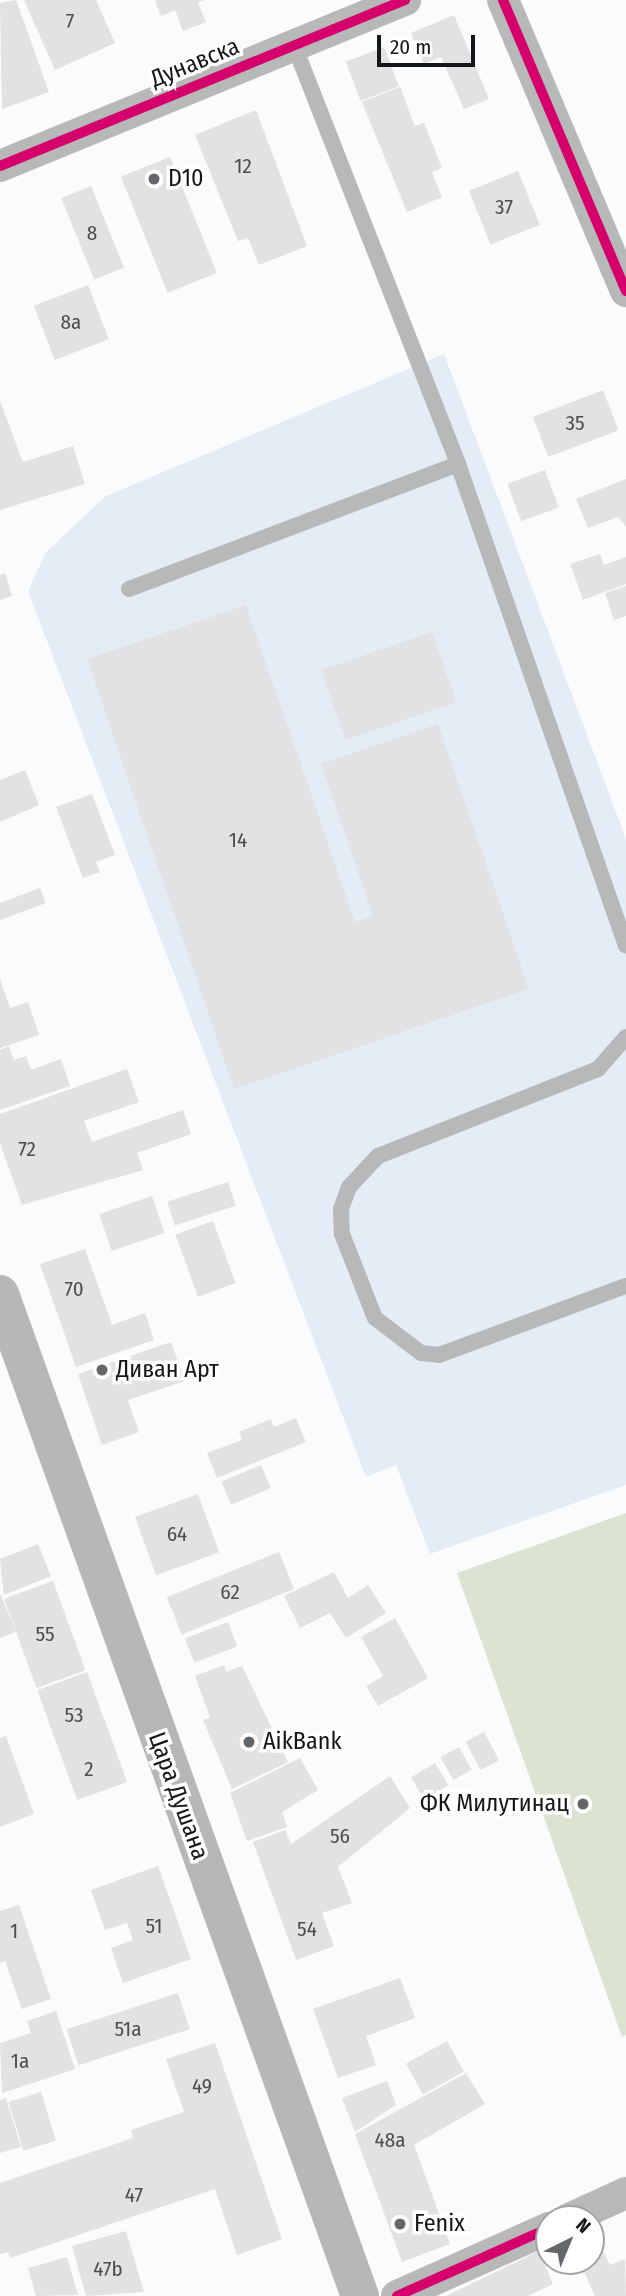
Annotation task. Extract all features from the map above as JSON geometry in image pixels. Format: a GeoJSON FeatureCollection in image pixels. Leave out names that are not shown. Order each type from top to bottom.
{"type":"FeatureCollection","features":[{"type":"Feature","properties":{"kind":"main road","name":"Цара Душана"},"geometry":{"type":"LineString","coordinates":[[0,1294],[360,2296]]}},
{"type":"Feature","properties":{"kind":"street","name":"Дунавска"},"geometry":{"type":"LineString","coordinates":[[0,166],[405,0]]}},
{"type":"Feature","properties":{"kind":"street"},"geometry":{"type":"LineString","coordinates":[[503,0],[623,277]]}},
{"type":"Feature","properties":{"kind":"street"},"geometry":{"type":"LineString","coordinates":[[600,2205],[626,2193]]}},
{"type":"Feature","properties":{"kind":"street"},"geometry":{"type":"LineString","coordinates":[[397,2296],[535,2234]]}},
{"type":"Feature","properties":{"kind":"lane"},"geometry":{"type":"LineString","coordinates":[[294,45],[458,464],[626,946]]}},
{"type":"Feature","properties":{"kind":"lane"},"geometry":{"type":"LineString","coordinates":[[129,589],[458,464]]}},
{"type":"Feature","properties":{"kind":"lane"},"geometry":{"type":"LineString","coordinates":[[626,1037],[598,1069],[378,1156],[349,1187],[341,1209],[342,1234],[375,1318],[421,1353],[439,1355],[626,1286]]}},
{"type":"Feature","properties":{"kind":"shaded area"},"geometry":{"type":"Polygon","coordinates":[[[444,354],[626,839],[626,1485],[430,1554],[396,1465],[366,1477],[28,591],[46,552],[106,496],[444,354]]]}},
{"type":"Feature","properties":{"kind":"green space","name":"ФК Милутинац"},"geometry":{"type":"Polygon","coordinates":[[[626,1513],[626,2035],[622,2037],[457,1573],[626,1513]]]}},
{"type":"Feature","properties":{"kind":"building"},"geometry":{"type":"Polygon","coordinates":[[[16,0],[49,92],[2,109],[0,3],[16,0]]]}},
{"type":"Feature","properties":{"kind":"building"},"geometry":{"type":"Polygon","coordinates":[[[24,0],[96,0],[115,43],[55,70],[24,0]]]}},
{"type":"Feature","properties":{"kind":"building"},"geometry":{"type":"Polygon","coordinates":[[[155,0],[205,0],[198,3],[206,22],[183,31],[175,10],[161,16],[155,0]]]}},
{"type":"Feature","properties":{"kind":"building"},"geometry":{"type":"Polygon","coordinates":[[[454,15],[489,99],[464,109],[441,57],[424,64],[411,33],[454,15]]]}},
{"type":"Feature","properties":{"kind":"building"},"geometry":{"type":"Polygon","coordinates":[[[384,47],[399,86],[361,101],[346,62],[384,47]]]}},
{"type":"Feature","properties":{"kind":"building"},"geometry":{"type":"Polygon","coordinates":[[[400,87],[415,126],[424,123],[442,168],[432,172],[442,197],[407,212],[362,102],[400,87]]]}},
{"type":"Feature","properties":{"kind":"building"},"geometry":{"type":"Polygon","coordinates":[[[256,110],[307,246],[259,265],[248,238],[238,241],[195,135],[256,110]]]}},
{"type":"Feature","properties":{"kind":"building"},"geometry":{"type":"Polygon","coordinates":[[[170,157],[217,273],[168,293],[121,177],[170,157]]]}},
{"type":"Feature","properties":{"kind":"building"},"geometry":{"type":"Polygon","coordinates":[[[518,171],[540,225],[491,245],[469,191],[518,171]]]}},
{"type":"Feature","properties":{"kind":"building"},"geometry":{"type":"Polygon","coordinates":[[[91,186],[124,268],[94,280],[61,198],[91,186]]]}},
{"type":"Feature","properties":{"kind":"building"},"geometry":{"type":"Polygon","coordinates":[[[88,285],[109,339],[55,360],[34,306],[88,285]]]}},
{"type":"Feature","properties":{"kind":"building"},"geometry":{"type":"Polygon","coordinates":[[[603,390],[618,430],[548,457],[533,417],[603,390]]]}},
{"type":"Feature","properties":{"kind":"building"},"geometry":{"type":"Polygon","coordinates":[[[0,401],[23,462],[73,446],[85,484],[0,510],[0,401]]]}},
{"type":"Feature","properties":{"kind":"building"},"geometry":{"type":"Polygon","coordinates":[[[545,470],[559,508],[521,521],[507,484],[545,470]]]}},
{"type":"Feature","properties":{"kind":"building"},"geometry":{"type":"Polygon","coordinates":[[[626,479],[626,527],[618,517],[588,528],[576,499],[626,479]]]}},
{"type":"Feature","properties":{"kind":"building"},"geometry":{"type":"Polygon","coordinates":[[[600,554],[604,565],[626,557],[626,584],[583,600],[570,564],[600,554]]]}},
{"type":"Feature","properties":{"kind":"building"},"geometry":{"type":"Polygon","coordinates":[[[5,573],[12,596],[0,600],[0,575],[5,573]]]}},
{"type":"Feature","properties":{"kind":"building"},"geometry":{"type":"Polygon","coordinates":[[[626,586],[626,616],[614,620],[605,593],[626,586]]]}},
{"type":"Feature","properties":{"kind":"building"},"geometry":{"type":"Polygon","coordinates":[[[246,605],[355,922],[373,916],[321,764],[438,724],[529,989],[234,1089],[87,659],[246,605]]]}},
{"type":"Feature","properties":{"kind":"building"},"geometry":{"type":"Polygon","coordinates":[[[432,632],[456,702],[345,740],[321,670],[432,632]]]}},
{"type":"Feature","properties":{"kind":"building"},"geometry":{"type":"Polygon","coordinates":[[[25,770],[39,805],[0,822],[0,780],[25,770]]]}},
{"type":"Feature","properties":{"kind":"building"},"geometry":{"type":"Polygon","coordinates":[[[92,794],[115,855],[96,862],[100,872],[83,878],[56,807],[92,794]]]}},
{"type":"Feature","properties":{"kind":"building"},"geometry":{"type":"Polygon","coordinates":[[[40,888],[46,903],[0,920],[0,903],[40,888]]]}},
{"type":"Feature","properties":{"kind":"building"},"geometry":{"type":"Polygon","coordinates":[[[0,979],[10,1008],[28,1002],[39,1035],[0,1048],[0,979]]]}},
{"type":"Feature","properties":{"kind":"building"},"geometry":{"type":"Polygon","coordinates":[[[9,1046],[14,1060],[26,1056],[31,1070],[61,1059],[70,1086],[0,1110],[0,1050],[9,1046]]]}},
{"type":"Feature","properties":{"kind":"building"},"geometry":{"type":"Polygon","coordinates":[[[127,1069],[139,1102],[84,1121],[92,1142],[183,1110],[191,1134],[137,1153],[143,1170],[22,1205],[0,1143],[0,1114],[127,1069]]]}},
{"type":"Feature","properties":{"kind":"building"},"geometry":{"type":"Polygon","coordinates":[[[228,1182],[236,1206],[175,1226],[167,1202],[228,1182]]]}},
{"type":"Feature","properties":{"kind":"building"},"geometry":{"type":"Polygon","coordinates":[[[152,1196],[165,1233],[112,1251],[99,1214],[152,1196]]]}},
{"type":"Feature","properties":{"kind":"building"},"geometry":{"type":"Polygon","coordinates":[[[213,1221],[236,1283],[198,1297],[175,1235],[213,1221]]]}},
{"type":"Feature","properties":{"kind":"building"},"geometry":{"type":"Polygon","coordinates":[[[85,1249],[112,1325],[145,1313],[154,1340],[76,1367],[40,1264],[85,1249]]]}},
{"type":"Feature","properties":{"kind":"building"},"geometry":{"type":"Polygon","coordinates":[[[171,1342],[185,1381],[128,1400],[139,1432],[102,1445],[78,1374],[171,1342]]]}},
{"type":"Feature","properties":{"kind":"building"},"geometry":{"type":"Polygon","coordinates":[[[296,1418],[306,1442],[217,1478],[207,1453],[242,1440],[239,1432],[271,1419],[274,1427],[296,1418]]]}},
{"type":"Feature","properties":{"kind":"building"},"geometry":{"type":"Polygon","coordinates":[[[261,1465],[271,1488],[231,1505],[221,1482],[261,1465]]]}},
{"type":"Feature","properties":{"kind":"building"},"geometry":{"type":"Polygon","coordinates":[[[198,1494],[219,1552],[156,1575],[135,1517],[198,1494]]]}},
{"type":"Feature","properties":{"kind":"building"},"geometry":{"type":"Polygon","coordinates":[[[38,1544],[51,1576],[4,1595],[0,1559],[38,1544]]]}},
{"type":"Feature","properties":{"kind":"building"},"geometry":{"type":"Polygon","coordinates":[[[279,1552],[294,1589],[182,1634],[167,1597],[279,1552]]]}},
{"type":"Feature","properties":{"kind":"building"},"geometry":{"type":"Polygon","coordinates":[[[334,1572],[348,1598],[368,1585],[386,1613],[346,1638],[330,1613],[300,1628],[284,1596],[334,1572]]]}},
{"type":"Feature","properties":{"kind":"building"},"geometry":{"type":"Polygon","coordinates":[[[53,1581],[85,1670],[37,1688],[4,1599],[53,1581]]]}},
{"type":"Feature","properties":{"kind":"building"},"geometry":{"type":"Polygon","coordinates":[[[0,1593],[16,1632],[0,1638],[0,1593]]]}},
{"type":"Feature","properties":{"kind":"building"},"geometry":{"type":"Polygon","coordinates":[[[395,1618],[428,1678],[378,1706],[366,1686],[383,1676],[361,1637],[395,1618]]]}},
{"type":"Feature","properties":{"kind":"building"},"geometry":{"type":"Polygon","coordinates":[[[228,1622],[237,1646],[194,1663],[185,1638],[228,1622]]]}},
{"type":"Feature","properties":{"kind":"building"},"geometry":{"type":"Polygon","coordinates":[[[224,1665],[226,1672],[242,1666],[288,1762],[232,1789],[203,1720],[210,1717],[195,1676],[224,1665]]]}},
{"type":"Feature","properties":{"kind":"building"},"geometry":{"type":"Polygon","coordinates":[[[87,1672],[127,1782],[77,1800],[37,1690],[87,1672]]]}},
{"type":"Feature","properties":{"kind":"building"},"geometry":{"type":"Polygon","coordinates":[[[484,1732],[499,1760],[480,1770],[465,1742],[484,1732]]]}},
{"type":"Feature","properties":{"kind":"building"},"geometry":{"type":"Polygon","coordinates":[[[6,1736],[34,1814],[0,1827],[0,1738],[6,1736]]]}},
{"type":"Feature","properties":{"kind":"building"},"geometry":{"type":"Polygon","coordinates":[[[459,1747],[472,1770],[453,1780],[441,1757],[459,1747]]]}},
{"type":"Feature","properties":{"kind":"building"},"geometry":{"type":"Polygon","coordinates":[[[300,1758],[318,1790],[282,1812],[287,1827],[247,1841],[230,1793],[300,1758]]]}},
{"type":"Feature","properties":{"kind":"building"},"geometry":{"type":"Polygon","coordinates":[[[435,1763],[448,1785],[424,1800],[411,1777],[435,1763]]]}},
{"type":"Feature","properties":{"kind":"building"},"geometry":{"type":"Polygon","coordinates":[[[390,1776],[410,1808],[338,1867],[352,1903],[322,1913],[334,1946],[296,1960],[253,1842],[285,1830],[291,1844],[390,1776]]]}},
{"type":"Feature","properties":{"kind":"building"},"geometry":{"type":"Polygon","coordinates":[[[158,1866],[191,1959],[123,1983],[111,1948],[133,1940],[127,1923],[105,1930],[91,1890],[158,1866]]]}},
{"type":"Feature","properties":{"kind":"building"},"geometry":{"type":"Polygon","coordinates":[[[19,1905],[51,1999],[22,2009],[5,1961],[0,1963],[0,1911],[19,1905]]]}},
{"type":"Feature","properties":{"kind":"building"},"geometry":{"type":"Polygon","coordinates":[[[400,1978],[415,2018],[366,2036],[376,2065],[338,2078],[313,2009],[400,1978]]]}},
{"type":"Feature","properties":{"kind":"building"},"geometry":{"type":"Polygon","coordinates":[[[178,1993],[190,2029],[78,2065],[67,2029],[178,1993]]]}},
{"type":"Feature","properties":{"kind":"building"},"geometry":{"type":"Polygon","coordinates":[[[56,2011],[75,2069],[2,2093],[0,2043],[31,2033],[27,2021],[56,2011]]]}},
{"type":"Feature","properties":{"kind":"building"},"geometry":{"type":"Polygon","coordinates":[[[447,2041],[464,2072],[423,2094],[406,2064],[447,2041]]]}},
{"type":"Feature","properties":{"kind":"building"},"geometry":{"type":"Polygon","coordinates":[[[215,2043],[282,2239],[237,2255],[215,2189],[10,2258],[8,2252],[0,2254],[0,2183],[133,2138],[131,2130],[184,2112],[166,2059],[215,2043]]]}},
{"type":"Feature","properties":{"kind":"building"},"geometry":{"type":"Polygon","coordinates":[[[466,2073],[485,2104],[414,2145],[450,2244],[402,2262],[355,2134],[466,2073]]]}},
{"type":"Feature","properties":{"kind":"building"},"geometry":{"type":"Polygon","coordinates":[[[387,2081],[396,2105],[355,2132],[342,2098],[387,2081]]]}},
{"type":"Feature","properties":{"kind":"building"},"geometry":{"type":"Polygon","coordinates":[[[41,2092],[56,2141],[23,2151],[8,2102],[41,2092]]]}},
{"type":"Feature","properties":{"kind":"building"},"geometry":{"type":"Polygon","coordinates":[[[6,2098],[21,2147],[0,2153],[0,2100],[6,2098]]]}},
{"type":"Feature","properties":{"kind":"building"},"geometry":{"type":"Polygon","coordinates":[[[126,2231],[144,2292],[86,2296],[72,2246],[126,2231]]]}},
{"type":"Feature","properties":{"kind":"building"},"geometry":{"type":"Polygon","coordinates":[[[535,2253],[535,2275],[549,2275],[553,2284],[528,2296],[446,2296],[535,2253]]]}},
{"type":"Feature","properties":{"kind":"building"},"geometry":{"type":"Polygon","coordinates":[[[605,2254],[610,2265],[625,2259],[626,2296],[595,2296],[585,2275],[605,2275],[605,2254]]]}},
{"type":"Feature","properties":{"kind":"building"},"geometry":{"type":"Polygon","coordinates":[[[67,2257],[78,2295],[36,2296],[28,2268],[67,2257]]]}},
{"type":"Feature","properties":{"kind":"cycle path"},"geometry":{"type":"LineString","coordinates":[[0,166],[405,0]]}},
{"type":"Feature","properties":{"kind":"cycle path"},"geometry":{"type":"LineString","coordinates":[[503,0],[626,291]]}},
{"type":"Feature","properties":{"kind":"cycle path"},"geometry":{"type":"LineString","coordinates":[[397,2296],[535,2234]]}},
{"type":"Feature","properties":{"kind":"place","name":"D10"},"geometry":{"type":"Point","coordinates":[154,179]}},
{"type":"Feature","properties":{"kind":"place","name":"Диван Арт"},"geometry":{"type":"Point","coordinates":[102,1370]}},
{"type":"Feature","properties":{"kind":"place","name":"AikBank"},"geometry":{"type":"Point","coordinates":[249,1742]}},
{"type":"Feature","properties":{"kind":"place","name":"ФК Милутинац"},"geometry":{"type":"Point","coordinates":[583,1804]}},
{"type":"Feature","properties":{"kind":"place","name":"Fenix"},"geometry":{"type":"Point","coordinates":[400,2224]}}]}
